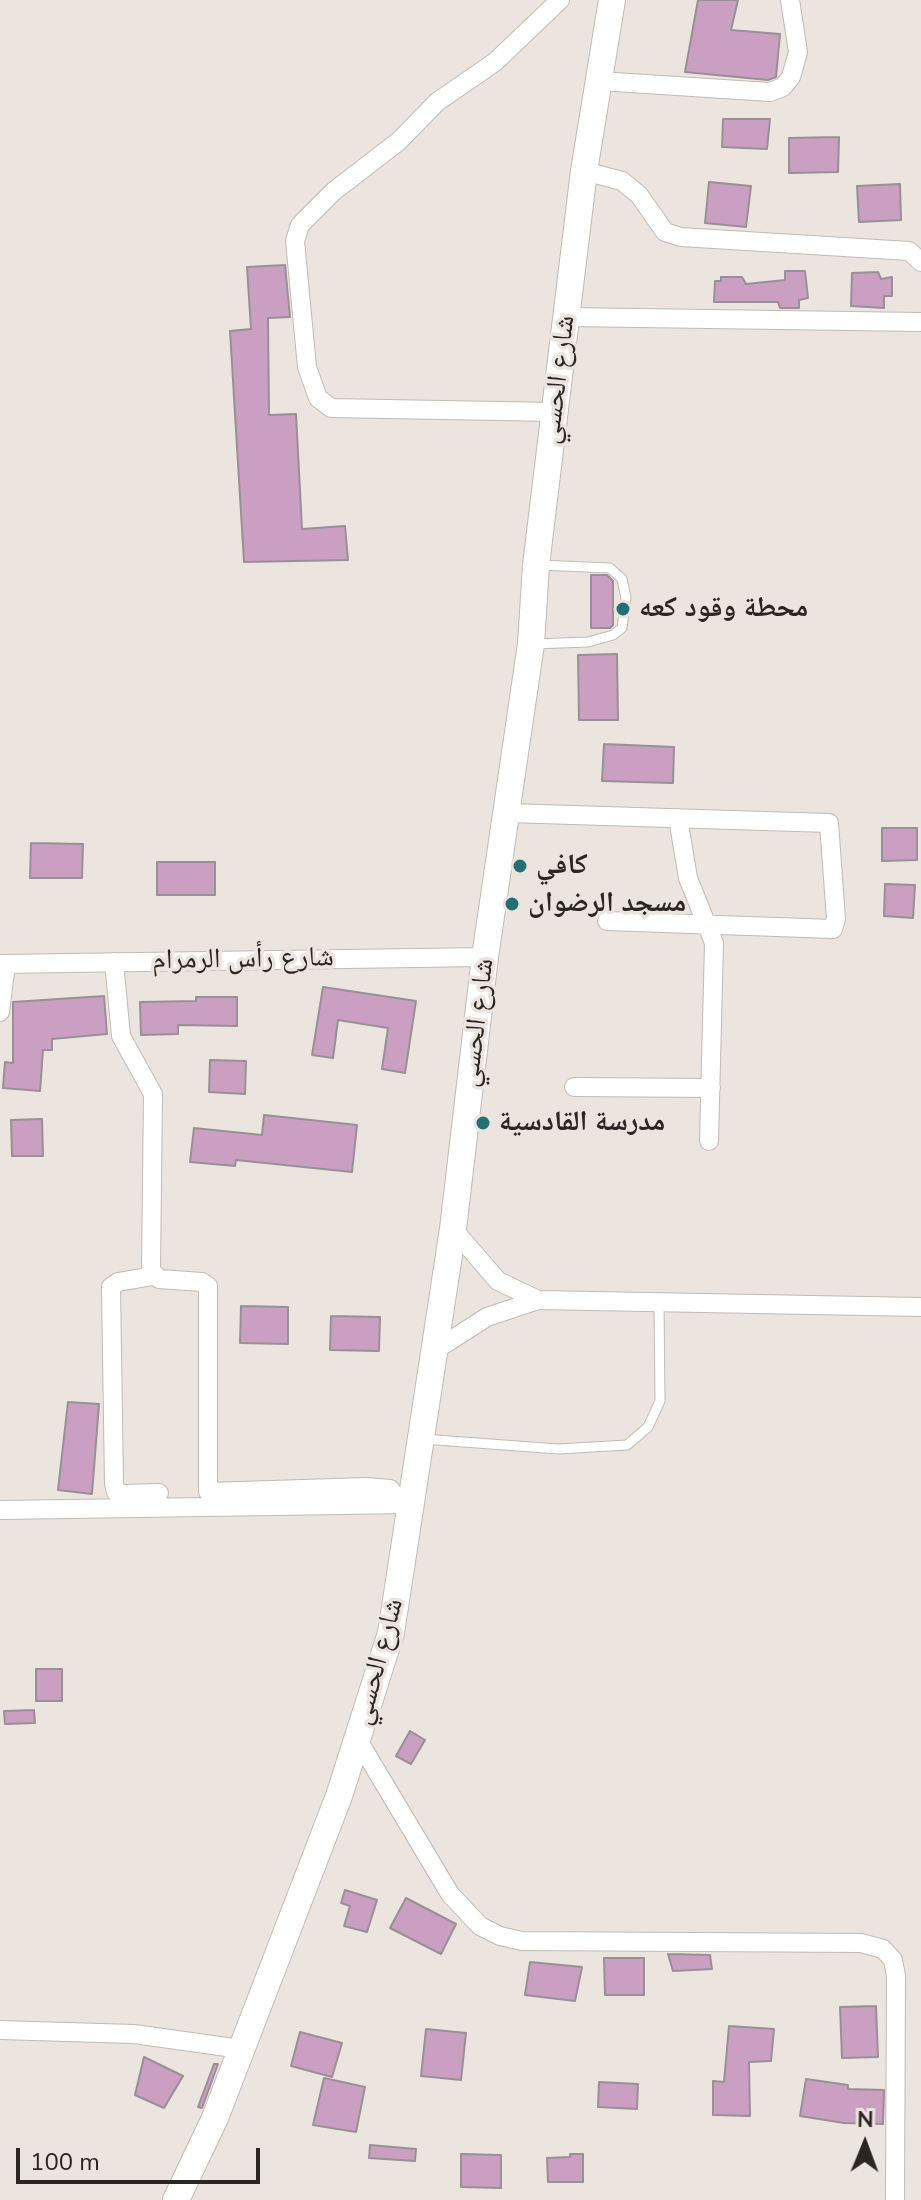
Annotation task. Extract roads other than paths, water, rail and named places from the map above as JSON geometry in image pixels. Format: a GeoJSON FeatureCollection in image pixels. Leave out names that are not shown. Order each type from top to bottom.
{"type":"FeatureCollection","features":[{"type":"Feature","properties":{"kind":"street"},"geometry":{"type":"LineString","coordinates":[[555,412],[331,408],[318,398],[307,367],[295,241],[300,225],[334,191],[399,141],[437,102],[495,62],[560,0]]}},
{"type":"Feature","properties":{"kind":"street","name":"شارع الحسي"},"geometry":{"type":"LineString","coordinates":[[176,2200],[215,2118],[358,1740],[391,1633],[407,1504],[423,1439],[437,1349],[485,957],[531,644],[536,565],[584,171],[612,0]]}},
{"type":"Feature","properties":{"kind":"street"},"geometry":{"type":"LineString","coordinates":[[599,81],[770,92],[783,87],[791,77],[798,52],[790,0]]}},
{"type":"Feature","properties":{"kind":"street"},"geometry":{"type":"LineString","coordinates":[[584,171],[622,181],[639,195],[665,232],[681,237],[909,251],[921,262]]}},
{"type":"Feature","properties":{"kind":"street"},"geometry":{"type":"LineString","coordinates":[[567,317],[921,322]]}},
{"type":"Feature","properties":{"kind":"street"},"geometry":{"type":"LineString","coordinates":[[508,813],[825,821],[830,827],[836,919],[833,929],[607,921]]}},
{"type":"Feature","properties":{"kind":"street"},"geometry":{"type":"LineString","coordinates":[[678,818],[688,878],[714,943],[709,1141]]}},
{"type":"Feature","properties":{"kind":"street","name":"شارع رأس الرمرام"},"geometry":{"type":"LineString","coordinates":[[3,964],[485,957]]}},
{"type":"Feature","properties":{"kind":"street"},"geometry":{"type":"LineString","coordinates":[[114,962],[121,1036],[153,1094],[153,1276]]}},
{"type":"Feature","properties":{"kind":"street"},"geometry":{"type":"LineString","coordinates":[[0,1012],[3,964]]}},
{"type":"Feature","properties":{"kind":"street"},"geometry":{"type":"LineString","coordinates":[[574,1087],[711,1088]]}},
{"type":"Feature","properties":{"kind":"street"},"geometry":{"type":"LineString","coordinates":[[453,1229],[498,1281],[538,1300]]}},
{"type":"Feature","properties":{"kind":"street"},"geometry":{"type":"LineString","coordinates":[[208,1492],[208,1286],[202,1282],[153,1276],[118,1282],[111,1287],[110,1305],[114,1489],[122,1494],[154,1499],[407,1504]]}},
{"type":"Feature","properties":{"kind":"street"},"geometry":{"type":"LineString","coordinates":[[437,1349],[487,1317],[538,1300],[921,1307]]}},
{"type":"Feature","properties":{"kind":"street"},"geometry":{"type":"LineString","coordinates":[[0,1510],[208,1492],[366,1487],[390,1489],[407,1504]]}},
{"type":"Feature","properties":{"kind":"street"},"geometry":{"type":"LineString","coordinates":[[358,1740],[450,1894],[480,1926],[500,1936],[522,1941],[861,1943],[883,1949],[893,1960],[896,1976],[895,2200]]}},
{"type":"Feature","properties":{"kind":"street"},"geometry":{"type":"LineString","coordinates":[[0,2030],[134,2034],[241,2049]]}},
{"type":"Feature","properties":{"kind":"lane"},"geometry":{"type":"LineString","coordinates":[[531,644],[588,642],[613,635],[622,628],[626,598],[622,579],[610,568],[536,565]]}},
{"type":"Feature","properties":{"kind":"lane"},"geometry":{"type":"LineString","coordinates":[[423,1439],[558,1449],[627,1445],[648,1427],[660,1401],[659,1302]]}},
{"type":"Feature","properties":{"kind":"place","name":"محطة وقود كعه"},"geometry":{"type":"Point","coordinates":[623,609]}},
{"type":"Feature","properties":{"kind":"place","name":"كافي"},"geometry":{"type":"Point","coordinates":[520,866]}},
{"type":"Feature","properties":{"kind":"place","name":"مسجد الرضوان"},"geometry":{"type":"Point","coordinates":[512,904]}},
{"type":"Feature","properties":{"kind":"place","name":"مدرسة القادسية"},"geometry":{"type":"Point","coordinates":[483,1123]}}]}
